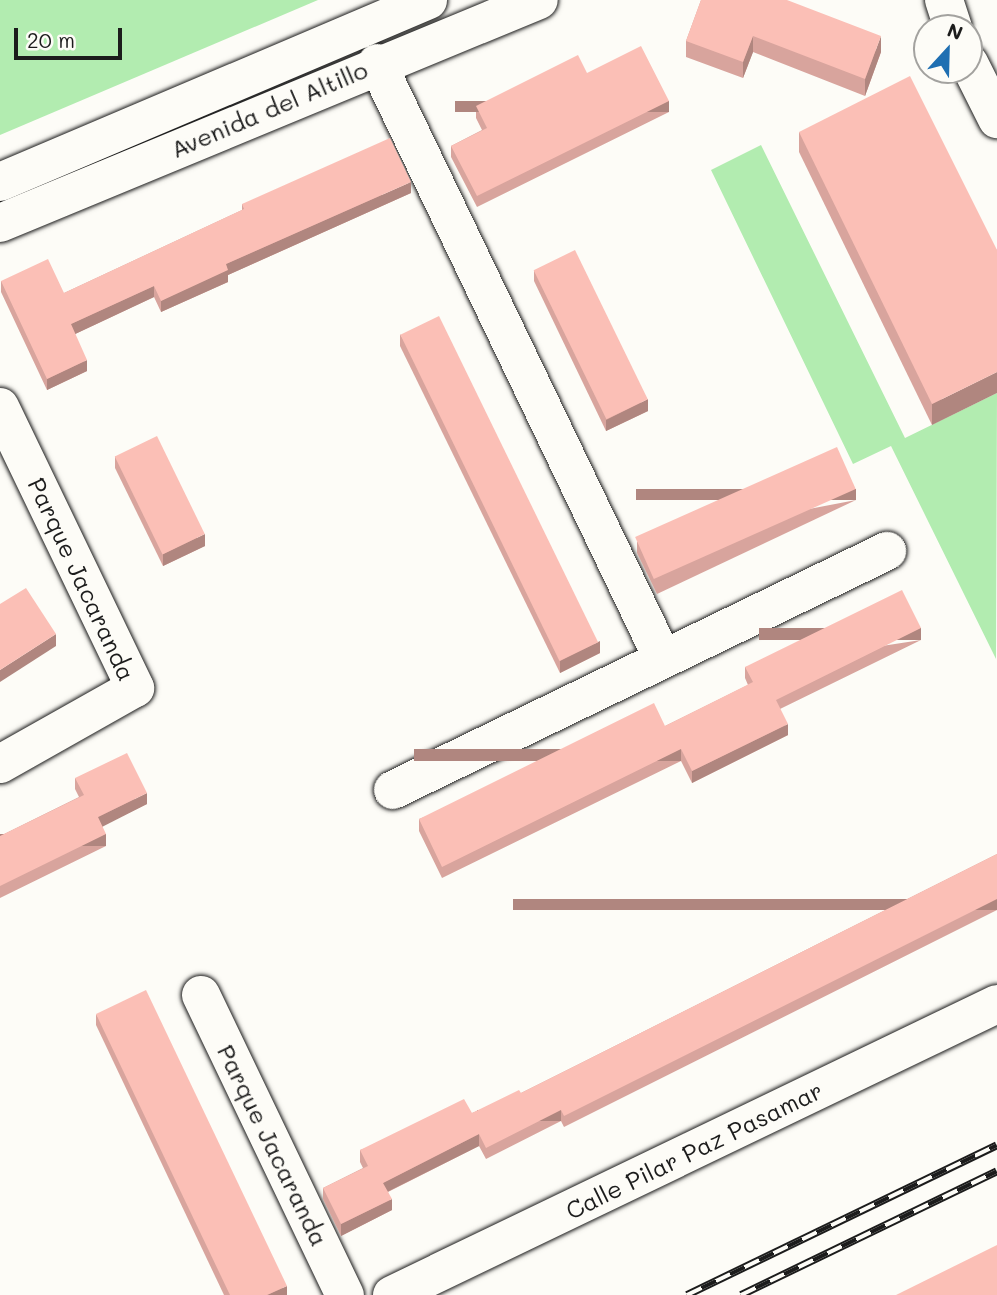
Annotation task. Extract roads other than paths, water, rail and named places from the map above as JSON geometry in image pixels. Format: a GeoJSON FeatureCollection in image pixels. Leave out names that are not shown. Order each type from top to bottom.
{"type":"FeatureCollection","features":[{"type":"Feature","properties":{"kind":"street","name":"Avenida del Altillo"},"geometry":{"type":"LineString","coordinates":[[0,183],[428,0]]}},
{"type":"Feature","properties":{"kind":"street","name":"Avenida del Altillo"},"geometry":{"type":"LineString","coordinates":[[0,223],[377,63],[539,0]]}},
{"type":"Feature","properties":{"kind":"street"},"geometry":{"type":"LineString","coordinates":[[377,63],[663,659]]}},
{"type":"Feature","properties":{"kind":"street"},"geometry":{"type":"LineString","coordinates":[[980,84],[997,119]]}},
{"type":"Feature","properties":{"kind":"street","name":"Parque Jacaranda"},"geometry":{"type":"LineString","coordinates":[[0,407],[135,688],[0,764]]}},
{"type":"Feature","properties":{"kind":"street"},"geometry":{"type":"LineString","coordinates":[[393,790],[887,551]]}},
{"type":"Feature","properties":{"kind":"street","name":"Parque Jacaranda"},"geometry":{"type":"LineString","coordinates":[[201,995],[345,1295]]}},
{"type":"Feature","properties":{"kind":"street","name":"Calle Pilar Paz Pasamar"},"geometry":{"type":"LineString","coordinates":[[392,1295],[997,1004]]}},
{"type":"Feature","properties":{"kind":"railway"},"geometry":{"type":"LineString","coordinates":[[687,1295],[997,1145]]}},
{"type":"Feature","properties":{"kind":"railway"},"geometry":{"type":"LineString","coordinates":[[741,1295],[997,1171]]}}]}
